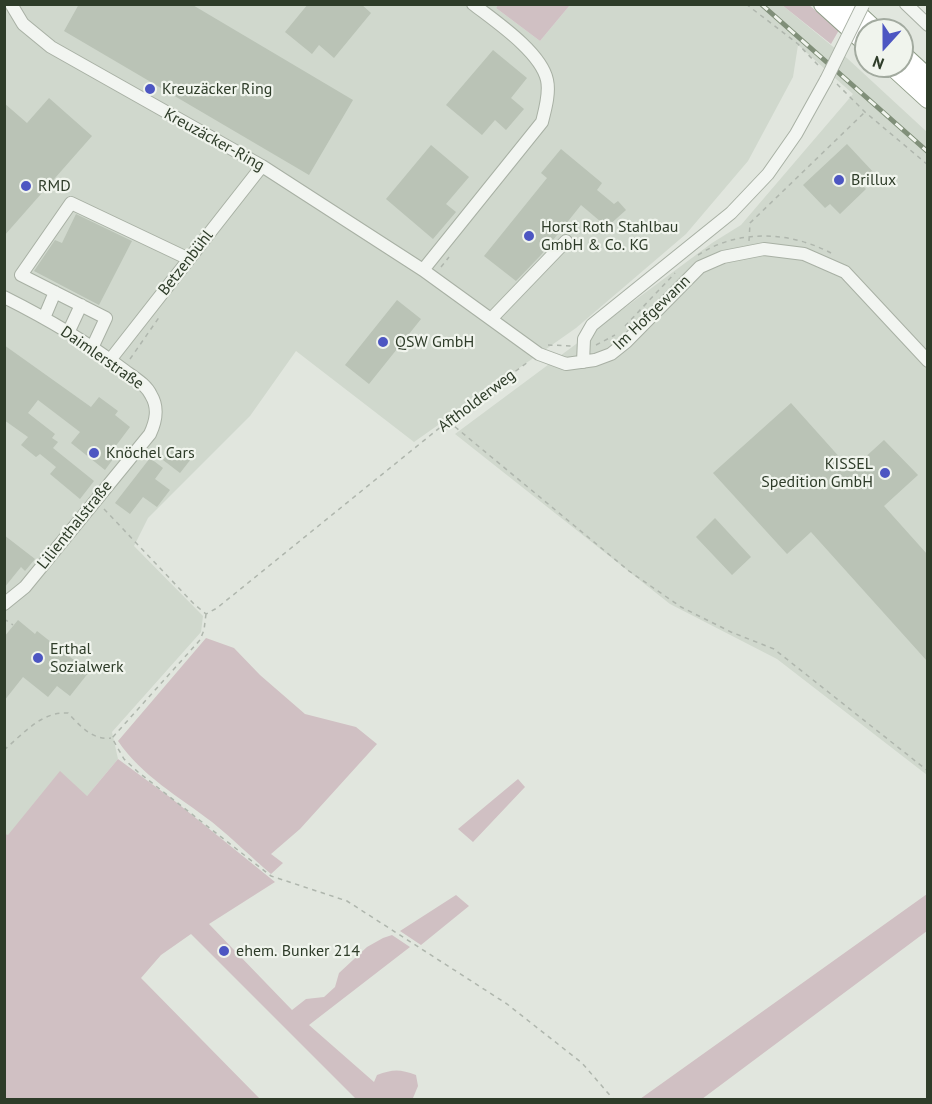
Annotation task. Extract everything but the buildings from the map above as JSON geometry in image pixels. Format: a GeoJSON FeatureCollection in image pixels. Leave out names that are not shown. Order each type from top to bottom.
{"type":"FeatureCollection","features":[{"type":"Feature","properties":{"kind":"highway"},"geometry":{"type":"LineString","coordinates":[[823,4],[854,32]]}},
{"type":"Feature","properties":{"kind":"highway"},"geometry":{"type":"LineString","coordinates":[[847,4],[862,18]]}},
{"type":"Feature","properties":{"kind":"highway"},"geometry":{"type":"LineString","coordinates":[[914,66],[927,78]]}},
{"type":"Feature","properties":{"kind":"highway"},"geometry":{"type":"LineString","coordinates":[[905,78],[927,99]]}},
{"type":"Feature","properties":{"kind":"street","name":"Kreuzäcker-Ring"},"geometry":{"type":"LineString","coordinates":[[11,4],[23,24],[51,47],[262,166],[423,270],[539,354]]}},
{"type":"Feature","properties":{"kind":"street"},"geometry":{"type":"LineString","coordinates":[[423,270],[542,122],[546,107],[547,80],[536,61],[513,34],[473,4]]}},
{"type":"Feature","properties":{"kind":"street"},"geometry":{"type":"LineString","coordinates":[[906,4],[927,25]]}},
{"type":"Feature","properties":{"kind":"street"},"geometry":{"type":"LineString","coordinates":[[539,354],[567,364],[583,362],[584,339],[592,325],[731,213],[768,174],[796,134],[863,5]]}},
{"type":"Feature","properties":{"kind":"street","name":"Betzenbühl"},"geometry":{"type":"LineString","coordinates":[[110,360],[262,166]]}},
{"type":"Feature","properties":{"kind":"street"},"geometry":{"type":"LineString","coordinates":[[92,348],[106,318],[21,276],[71,203],[189,259]]}},
{"type":"Feature","properties":{"kind":"street"},"geometry":{"type":"LineString","coordinates":[[491,319],[566,242]]}},
{"type":"Feature","properties":{"kind":"street","name":"Im Hofgewann"},"geometry":{"type":"LineString","coordinates":[[583,362],[611,354],[626,342],[700,267],[723,257],[764,249],[804,254],[845,272],[927,361]]}},
{"type":"Feature","properties":{"kind":"street"},"geometry":{"type":"LineString","coordinates":[[44,318],[55,292]]}},
{"type":"Feature","properties":{"kind":"street","name":"Daimlerstraße"},"geometry":{"type":"LineString","coordinates":[[4,297],[44,318],[92,348],[150,392],[157,413],[155,424],[142,442]]}},
{"type":"Feature","properties":{"kind":"street"},"geometry":{"type":"LineString","coordinates":[[68,333],[81,305]]}},
{"type":"Feature","properties":{"kind":"street","name":"Lilienthalstraße"},"geometry":{"type":"LineString","coordinates":[[4,604],[25,587],[142,442]]}},
{"type":"Feature","properties":{"kind":"path"},"geometry":{"type":"LineString","coordinates":[[746,4],[798,44],[827,76],[865,112],[927,165]]}},
{"type":"Feature","properties":{"kind":"path"},"geometry":{"type":"LineString","coordinates":[[748,251],[750,223],[865,112]]}},
{"type":"Feature","properties":{"kind":"path"},"geometry":{"type":"LineString","coordinates":[[694,258],[724,242],[749,236],[792,238],[816,245],[832,254]]}},
{"type":"Feature","properties":{"kind":"path"},"geometry":{"type":"LineString","coordinates":[[438,271],[451,254]]}},
{"type":"Feature","properties":{"kind":"path"},"geometry":{"type":"LineString","coordinates":[[626,325],[679,269]]}},
{"type":"Feature","properties":{"kind":"path"},"geometry":{"type":"LineString","coordinates":[[584,347],[598,345],[618,334]]}},
{"type":"Feature","properties":{"kind":"path","name":"Aftholderweg"},"geometry":{"type":"LineString","coordinates":[[206,614],[217,608],[448,421],[539,354],[547,345],[584,347]]}},
{"type":"Feature","properties":{"kind":"path"},"geometry":{"type":"LineString","coordinates":[[448,421],[629,571],[681,607],[731,632],[774,649],[927,771]]}},
{"type":"Feature","properties":{"kind":"path"},"geometry":{"type":"LineString","coordinates":[[4,750],[46,716],[57,712],[68,713],[78,724],[95,736],[104,739],[112,738],[200,640],[204,630],[206,614],[95,500]]}},
{"type":"Feature","properties":{"kind":"path"},"geometry":{"type":"LineString","coordinates":[[4,619],[14,625]]}},
{"type":"Feature","properties":{"kind":"path"},"geometry":{"type":"LineString","coordinates":[[112,738],[124,759],[138,772],[271,876],[347,901],[442,961],[507,1004],[573,1056],[614,1100]]}},
{"type":"Feature","properties":{"kind":"shaded area"},"geometry":{"type":"Polygon","coordinates":[[[498,4],[570,5],[540,41],[496,8],[498,4]]]}},
{"type":"Feature","properties":{"kind":"shaded area"},"geometry":{"type":"Polygon","coordinates":[[[5,5],[498,5],[496,8],[540,41],[570,5],[782,5],[854,65],[854,78],[869,78],[927,132],[927,775],[777,659],[670,604],[455,434],[712,243],[741,225],[853,94],[798,45],[793,77],[748,161],[686,234],[576,328],[414,442],[296,351],[250,416],[148,518],[134,546],[203,616],[201,632],[112,732],[118,759],[87,796],[8,836],[5,834],[5,5]]]}},
{"type":"Feature","properties":{"kind":"shaded area"},"geometry":{"type":"Polygon","coordinates":[[[782,5],[809,5],[839,30],[831,44],[782,5]]]}},
{"type":"Feature","properties":{"kind":"shaded area"},"geometry":{"type":"Polygon","coordinates":[[[206,638],[234,648],[260,675],[305,714],[356,727],[377,744],[300,829],[271,854],[283,863],[271,874],[212,822],[149,775],[118,741],[206,638]]]}},
{"type":"Feature","properties":{"kind":"shaded area"},"geometry":{"type":"Polygon","coordinates":[[[118,759],[171,798],[275,882],[209,924],[292,1010],[306,999],[324,997],[335,987],[339,973],[367,947],[383,938],[392,935],[410,947],[309,1025],[374,1082],[377,1075],[392,1071],[416,1075],[418,1086],[413,1098],[356,1099],[191,934],[161,955],[141,978],[260,1099],[5,1099],[5,834],[8,835],[60,771],[87,796],[118,759]]]}},
{"type":"Feature","properties":{"kind":"shaded area"},"geometry":{"type":"Polygon","coordinates":[[[518,779],[525,787],[473,842],[458,829],[518,779]]]}},
{"type":"Feature","properties":{"kind":"shaded area"},"geometry":{"type":"Polygon","coordinates":[[[927,894],[927,931],[702,1099],[640,1099],[927,894]]]}},
{"type":"Feature","properties":{"kind":"shaded area"},"geometry":{"type":"Polygon","coordinates":[[[456,895],[469,906],[421,945],[400,931],[456,895]]]}},
{"type":"Feature","properties":{"kind":"railway"},"geometry":{"type":"LineString","coordinates":[[761,4],[928,152]]}},
{"type":"Feature","properties":{"kind":"place","name":"Kreuzäcker Ring"},"geometry":{"type":"Point","coordinates":[150,89]}},
{"type":"Feature","properties":{"kind":"place","name":"Brillux"},"geometry":{"type":"Point","coordinates":[839,180]}},
{"type":"Feature","properties":{"kind":"place","name":"RMD"},"geometry":{"type":"Point","coordinates":[26,186]}},
{"type":"Feature","properties":{"kind":"place","name":"Horst Roth Stahlbau GmbH & Co. KG"},"geometry":{"type":"Point","coordinates":[529,236]}},
{"type":"Feature","properties":{"kind":"place","name":"QSW GmbH"},"geometry":{"type":"Point","coordinates":[383,342]}},
{"type":"Feature","properties":{"kind":"place","name":"Knöchel Cars"},"geometry":{"type":"Point","coordinates":[94,453]}},
{"type":"Feature","properties":{"kind":"place","name":"KISSEL Spedition GmbH"},"geometry":{"type":"Point","coordinates":[885,473]}},
{"type":"Feature","properties":{"kind":"place","name":"Erthal Sozialwerk"},"geometry":{"type":"Point","coordinates":[38,658]}},
{"type":"Feature","properties":{"kind":"place","name":"ehem. Bunker 214"},"geometry":{"type":"Point","coordinates":[224,951]}}]}
